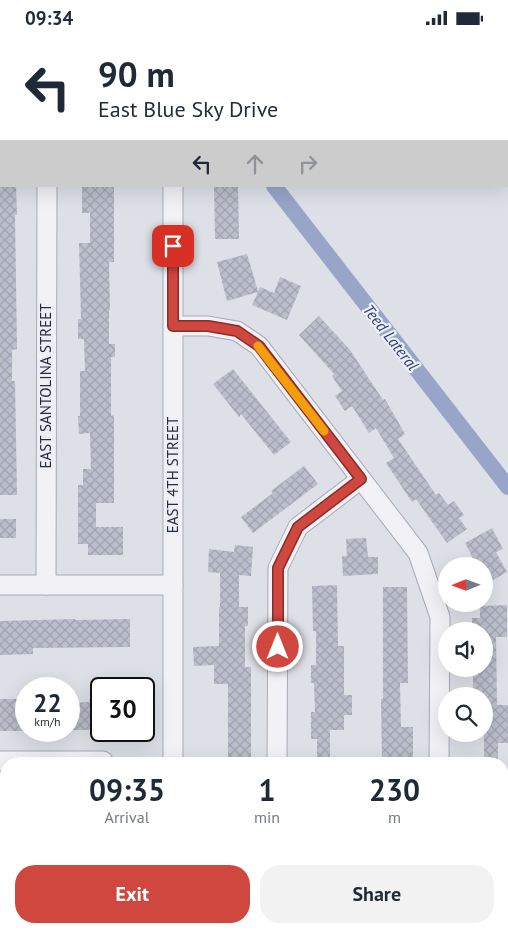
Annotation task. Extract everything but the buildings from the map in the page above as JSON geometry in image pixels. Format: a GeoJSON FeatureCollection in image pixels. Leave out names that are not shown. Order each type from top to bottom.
{"type":"FeatureCollection","features":[{"type":"Feature","properties":{"kind":"street","name":"EAST SANTOLINA STREET"},"geometry":{"type":"LineString","coordinates":[[46,585],[47,187]]}},
{"type":"Feature","properties":{"kind":"street","name":"EAST 4TH STREET"},"geometry":{"type":"LineString","coordinates":[[173,187],[173,757]]}},
{"type":"Feature","properties":{"kind":"street"},"geometry":{"type":"LineString","coordinates":[[173,326],[208,326],[237,331],[259,346],[418,553],[440,617],[439,757]]}},
{"type":"Feature","properties":{"kind":"street"},"geometry":{"type":"LineString","coordinates":[[277,757],[278,568],[298,527],[361,479]]}},
{"type":"Feature","properties":{"kind":"street"},"geometry":{"type":"LineString","coordinates":[[0,585],[173,585]]}},
{"type":"Feature","properties":{"kind":"waterway","name":"Teed Lateral"},"geometry":{"type":"LineString","coordinates":[[275,187],[508,487]]}},
{"type":"Feature","properties":{"kind":"slow traffic"},"geometry":{"type":"LineString","coordinates":[[258,346],[324,431]]}},
{"type":"Feature","properties":{"kind":"route"},"geometry":{"type":"LineString","coordinates":[[173,246],[173,326],[208,326],[237,331],[259,346],[361,479],[298,527],[278,568],[278,647]]}}]}
